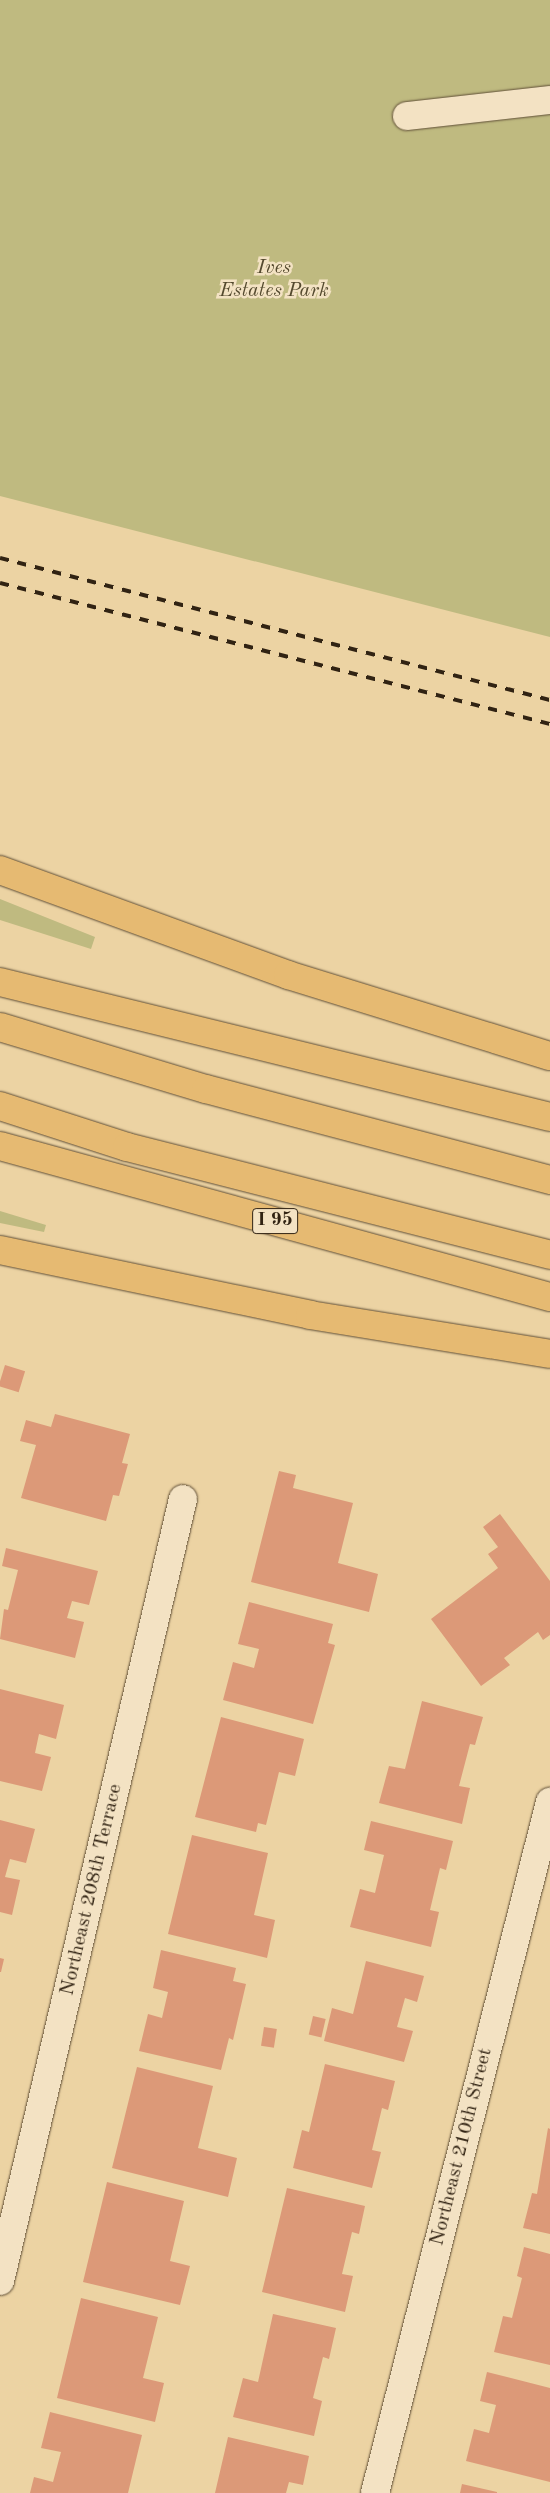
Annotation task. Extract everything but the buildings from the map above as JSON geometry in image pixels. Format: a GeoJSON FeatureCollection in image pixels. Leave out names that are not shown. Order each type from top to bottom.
{"type":"FeatureCollection","features":[{"type":"Feature","properties":{"kind":"highway"},"geometry":{"type":"LineString","coordinates":[[0,870],[288,975],[550,1056]]}},
{"type":"Feature","properties":{"kind":"highway"},"geometry":{"type":"LineString","coordinates":[[0,982],[550,1117]]}},
{"type":"Feature","properties":{"kind":"highway"},"geometry":{"type":"LineString","coordinates":[[0,1027],[206,1090],[550,1180]]}},
{"type":"Feature","properties":{"kind":"highway"},"geometry":{"type":"LineString","coordinates":[[0,1106],[128,1147],[550,1255]]}},
{"type":"Feature","properties":{"kind":"highway","name":"I 95"},"geometry":{"type":"LineString","coordinates":[[0,1146],[550,1297]]}},
{"type":"Feature","properties":{"kind":"highway"},"geometry":{"type":"LineString","coordinates":[[0,1250],[310,1315],[550,1354]]}},
{"type":"Feature","properties":{"kind":"street"},"geometry":{"type":"LineString","coordinates":[[407,116],[550,100]]}},
{"type":"Feature","properties":{"kind":"street","name":"Northeast 208th Terrace"},"geometry":{"type":"LineString","coordinates":[[0,2281],[183,1499]]}},
{"type":"Feature","properties":{"kind":"street","name":"Northeast 210th Street"},"geometry":{"type":"LineString","coordinates":[[374,2493],[550,1802]]}},
{"type":"Feature","properties":{"kind":"green space","name":"Ives Estates Park"},"geometry":{"type":"Polygon","coordinates":[[[0,0],[550,0],[550,637],[0,496],[0,0]]]}},
{"type":"Feature","properties":{"kind":"green space"},"geometry":{"type":"Polygon","coordinates":[[[0,899],[95,937],[91,949],[0,920],[0,899]]]}},
{"type":"Feature","properties":{"kind":"green space"},"geometry":{"type":"Polygon","coordinates":[[[0,1211],[46,1225],[44,1232],[0,1223],[0,1211]]]}},
{"type":"Feature","properties":{"kind":"railway"},"geometry":{"type":"LineString","coordinates":[[0,558],[550,700]]}},
{"type":"Feature","properties":{"kind":"railway"},"geometry":{"type":"LineString","coordinates":[[0,583],[550,724]]}}]}
